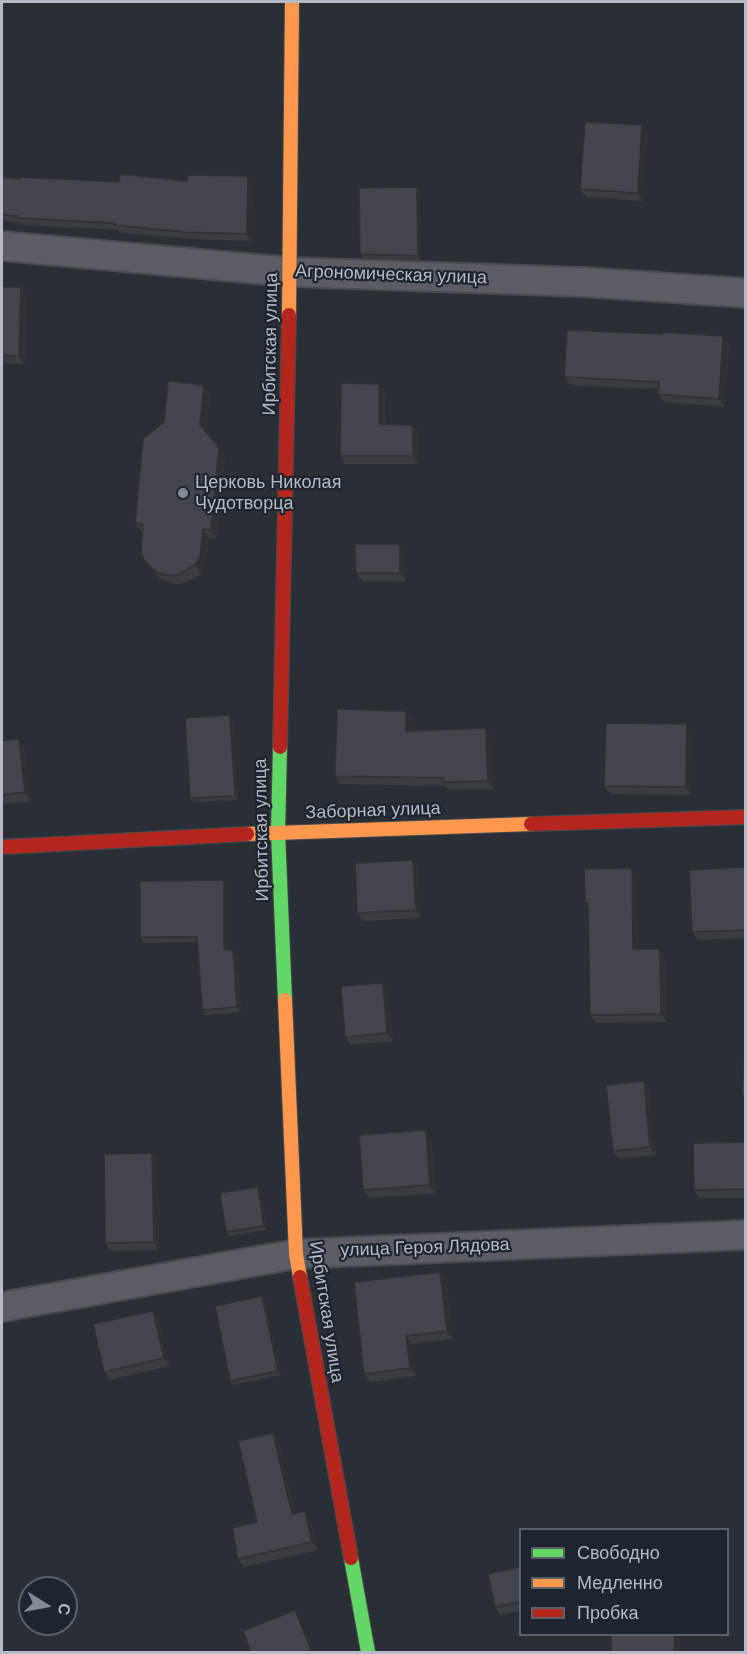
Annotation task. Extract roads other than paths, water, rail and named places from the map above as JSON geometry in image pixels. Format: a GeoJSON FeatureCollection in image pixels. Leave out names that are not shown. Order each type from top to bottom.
{"type":"FeatureCollection","features":[{"type":"Feature","properties":{"kind":"street","name":"Ирбитская улица"},"geometry":{"type":"LineString","coordinates":[[292,2],[290,272],[278,832],[296,1254],[368,1653]]}},
{"type":"Feature","properties":{"kind":"street","name":"Агрономическая улица"},"geometry":{"type":"LineString","coordinates":[[2,246],[290,272],[583,282],[746,293]]}},
{"type":"Feature","properties":{"kind":"street","name":"Заборная улица"},"geometry":{"type":"LineString","coordinates":[[2,847],[278,832],[746,817]]}},
{"type":"Feature","properties":{"kind":"street","name":"улица Героя Лядова"},"geometry":{"type":"LineString","coordinates":[[2,1307],[296,1254],[746,1235]]}},
{"type":"Feature","properties":{"kind":"place","name":"Церковь Николая Чудотворца"},"geometry":{"type":"Point","coordinates":[183,493]}}]}
